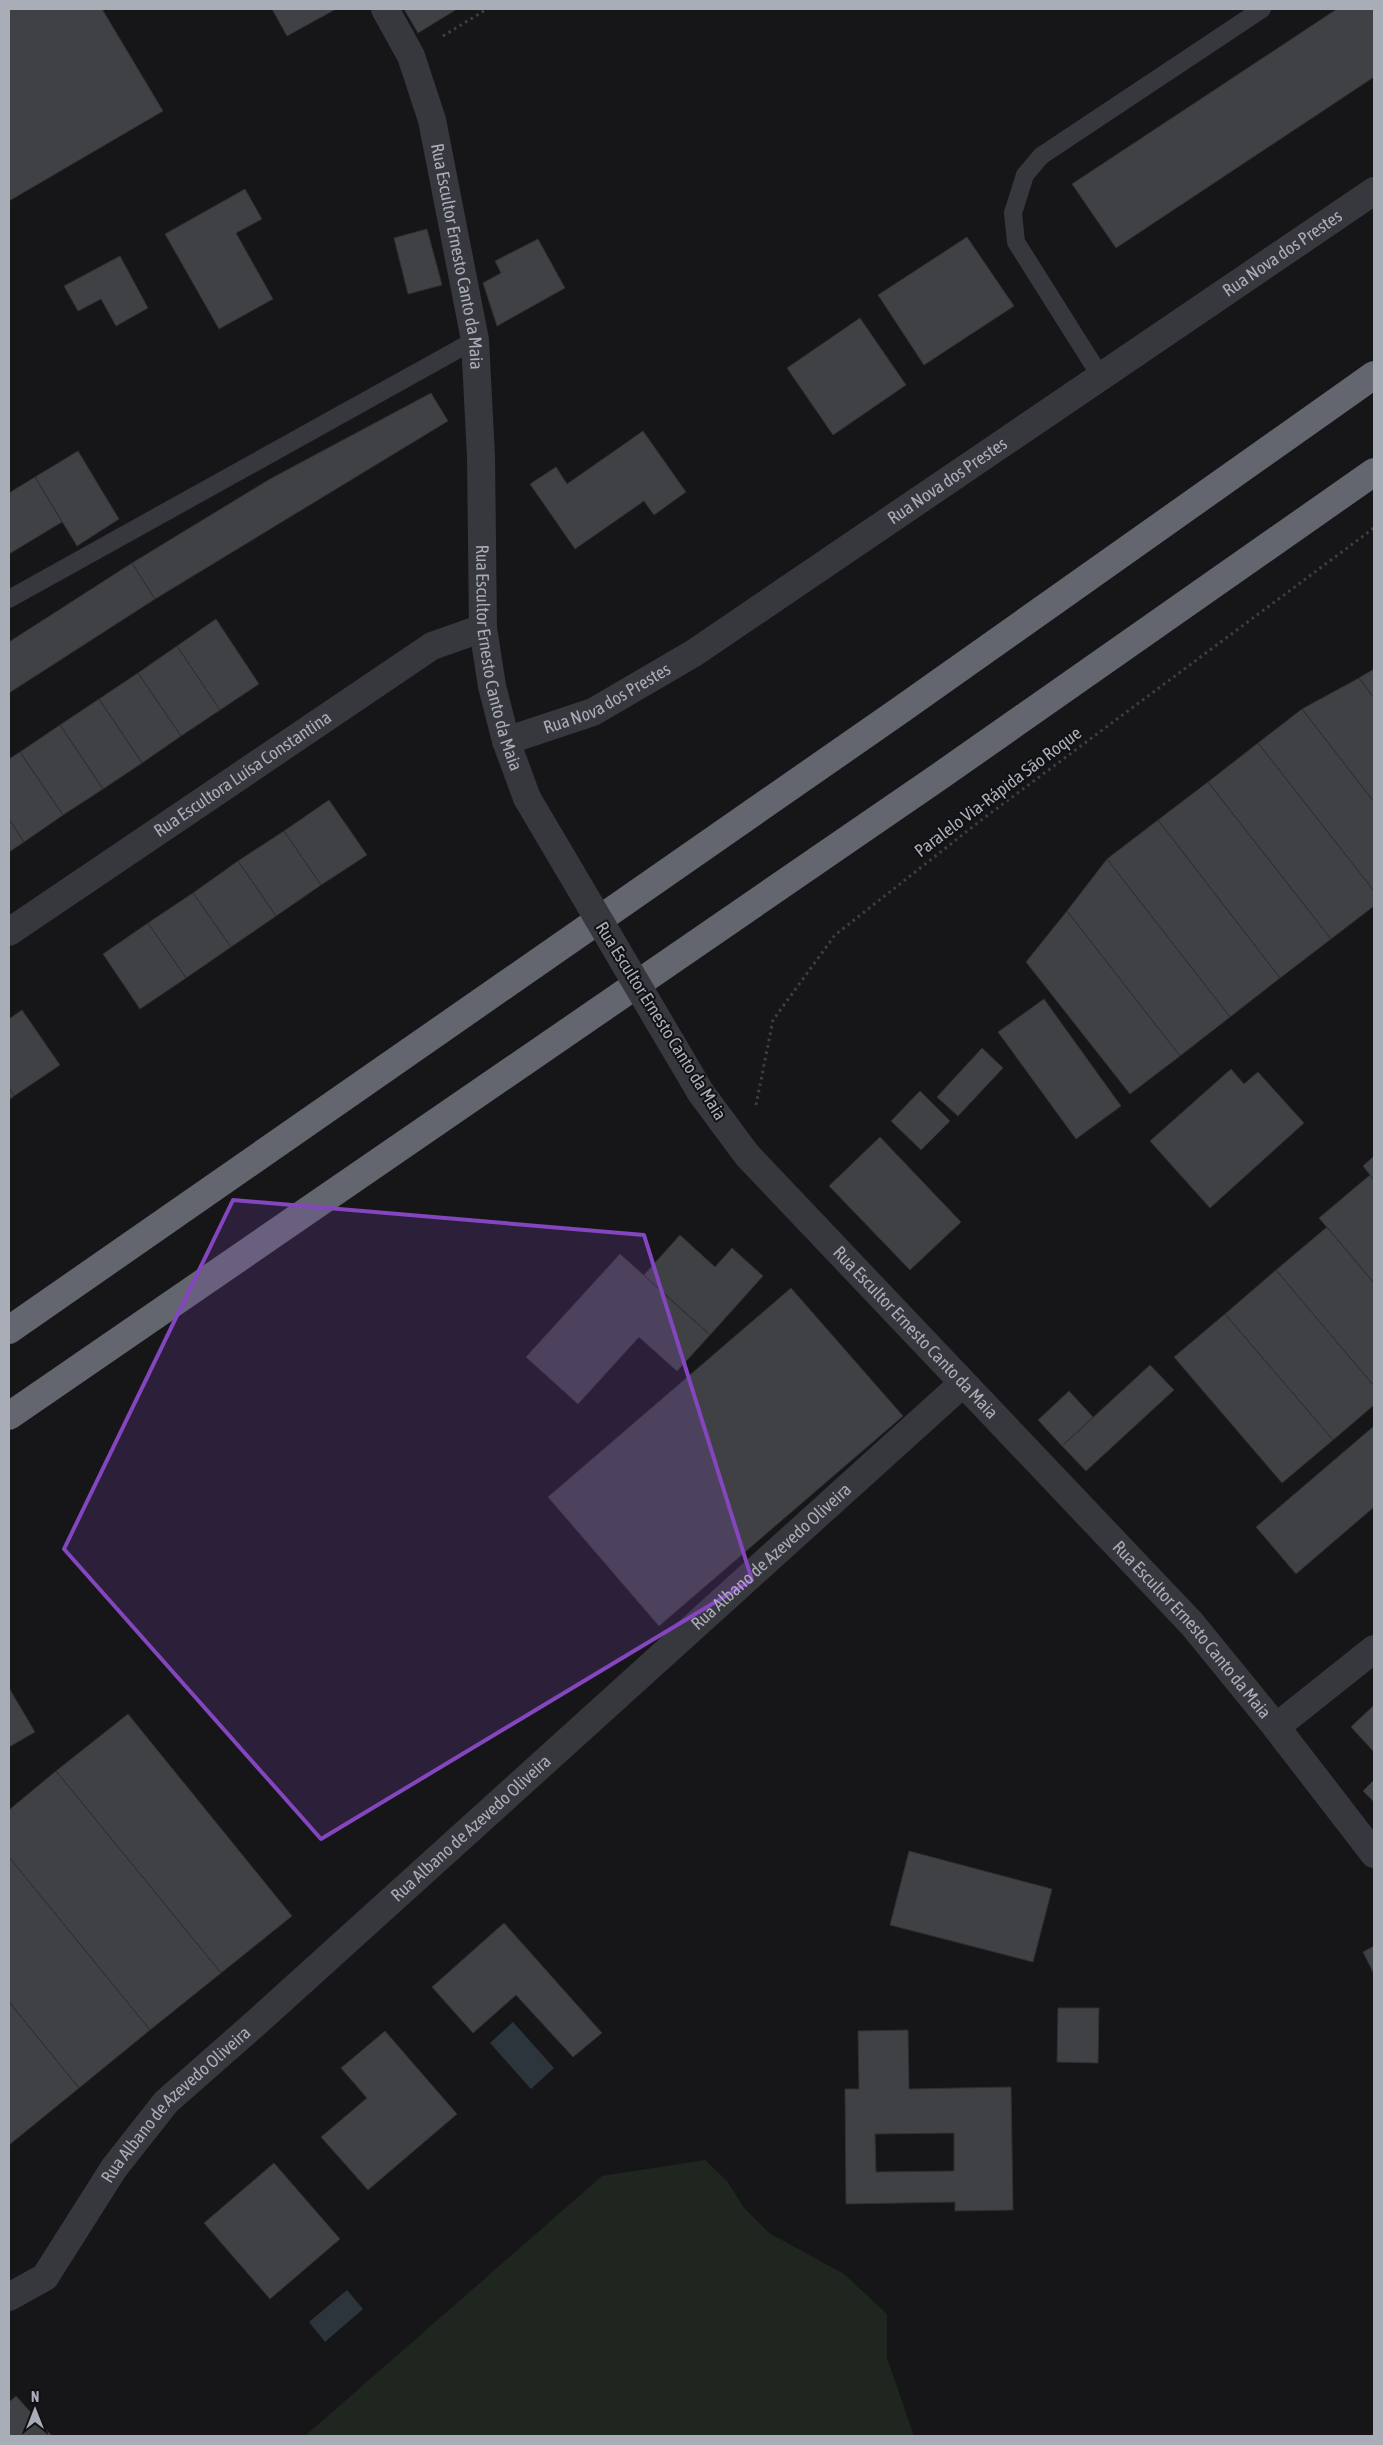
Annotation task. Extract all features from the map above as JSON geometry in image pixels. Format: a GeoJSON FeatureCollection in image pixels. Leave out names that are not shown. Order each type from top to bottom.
{"type":"FeatureCollection","features":[{"type":"Feature","properties":{"kind":"highway"},"geometry":{"type":"LineString","coordinates":[[9,1330],[890,716],[1374,375]]}},
{"type":"Feature","properties":{"kind":"highway"},"geometry":{"type":"LineString","coordinates":[[9,1416],[940,776],[1374,472]]}},
{"type":"Feature","properties":{"kind":"street","name":"Rua Escultor Ernesto Canto da Maia"},"geometry":{"type":"LineString","coordinates":[[385,9],[411,56],[432,120],[474,340],[482,457],[483,628],[492,686],[506,742],[527,798],[701,1093],[747,1155],[962,1384],[1192,1624],[1276,1727],[1374,1854]]}},
{"type":"Feature","properties":{"kind":"street","name":"Rua Nova dos Prestes"},"geometry":{"type":"LineString","coordinates":[[506,742],[593,712],[694,653],[1374,191]]}},
{"type":"Feature","properties":{"kind":"street","name":"Rua Escultora Luísa Constantina"},"geometry":{"type":"LineString","coordinates":[[9,932],[432,646],[483,628]]}},
{"type":"Feature","properties":{"kind":"street","name":"Rua Albano de Azevedo Oliveira"},"geometry":{"type":"LineString","coordinates":[[9,2297],[45,2277],[114,2168],[166,2102],[257,2022],[962,1384]]}},
{"type":"Feature","properties":{"kind":"street"},"geometry":{"type":"LineString","coordinates":[[1276,1727],[1374,1649]]}},
{"type":"Feature","properties":{"kind":"lane"},"geometry":{"type":"LineString","coordinates":[[1100,377],[1016,242],[1013,213],[1025,175],[1041,156],[1262,9]]}},
{"type":"Feature","properties":{"kind":"lane"},"geometry":{"type":"LineString","coordinates":[[9,599],[474,340]]}},
{"type":"Feature","properties":{"kind":"path"},"geometry":{"type":"LineString","coordinates":[[411,56],[487,9]]}},
{"type":"Feature","properties":{"kind":"path","name":"Paralelo Via-Rápida São Roque"},"geometry":{"type":"LineString","coordinates":[[747,1155],[773,1020],[835,935],[980,821],[1374,528]]}},
{"type":"Feature","properties":{"kind":"highlighted area"},"geometry":{"type":"Polygon","coordinates":[[[233,1200],[644,1235],[752,1580],[321,1839],[64,1549],[233,1200]]]}},
{"type":"Feature","properties":{"kind":"shaded area"},"geometry":{"type":"Polygon","coordinates":[[[513,2022],[554,2068],[531,2089],[490,2043],[513,2022]]]}},
{"type":"Feature","properties":{"kind":"shaded area"},"geometry":{"type":"Polygon","coordinates":[[[705,2160],[727,2181],[744,2208],[769,2233],[844,2274],[887,2314],[887,2358],[914,2436],[305,2436],[602,2176],[705,2160]]]}},
{"type":"Feature","properties":{"kind":"shaded area"},"geometry":{"type":"Polygon","coordinates":[[[347,2290],[363,2309],[325,2342],[309,2322],[347,2290]]]}},
{"type":"Feature","properties":{"kind":"building"},"geometry":{"type":"Polygon","coordinates":[[[9,9],[102,9],[163,111],[9,201],[9,9]]]}},
{"type":"Feature","properties":{"kind":"building"},"geometry":{"type":"Polygon","coordinates":[[[272,9],[336,9],[287,36],[272,9]]]}},
{"type":"Feature","properties":{"kind":"building"},"geometry":{"type":"Polygon","coordinates":[[[404,9],[457,9],[418,33],[404,9]]]}},
{"type":"Feature","properties":{"kind":"building"},"geometry":{"type":"Polygon","coordinates":[[[1337,9],[1374,9],[1374,77],[1116,248],[1072,184],[1337,9]]]}},
{"type":"Feature","properties":{"kind":"building"},"geometry":{"type":"Polygon","coordinates":[[[245,189],[262,219],[236,233],[273,299],[219,329],[165,234],[245,189]]]}},
{"type":"Feature","properties":{"kind":"building"},"geometry":{"type":"Polygon","coordinates":[[[427,229],[442,285],[408,294],[394,238],[427,229]]]}},
{"type":"Feature","properties":{"kind":"building"},"geometry":{"type":"Polygon","coordinates":[[[967,237],[1014,306],[924,365],[878,295],[967,237]]]}},
{"type":"Feature","properties":{"kind":"building"},"geometry":{"type":"Polygon","coordinates":[[[538,239],[565,288],[497,326],[483,283],[501,273],[495,261],[538,239]]]}},
{"type":"Feature","properties":{"kind":"building"},"geometry":{"type":"Polygon","coordinates":[[[120,256],[148,308],[116,326],[101,299],[78,311],[64,286],[120,256]]]}},
{"type":"Feature","properties":{"kind":"building"},"geometry":{"type":"Polygon","coordinates":[[[860,318],[906,385],[833,435],[787,368],[860,318]]]}},
{"type":"Feature","properties":{"kind":"building"},"geometry":{"type":"Polygon","coordinates":[[[431,393],[448,421],[155,599],[132,563],[270,479],[431,393]]]}},
{"type":"Feature","properties":{"kind":"building"},"geometry":{"type":"Polygon","coordinates":[[[643,431],[686,492],[654,515],[644,501],[575,549],[530,484],[556,467],[567,484],[643,431]]]}},
{"type":"Feature","properties":{"kind":"building"},"geometry":{"type":"Polygon","coordinates":[[[78,451],[119,519],[77,546],[35,477],[78,451]]]}},
{"type":"Feature","properties":{"kind":"building"},"geometry":{"type":"Polygon","coordinates":[[[35,477],[62,522],[9,554],[9,493],[35,477]]]}},
{"type":"Feature","properties":{"kind":"building"},"geometry":{"type":"Polygon","coordinates":[[[132,563],[155,599],[9,693],[9,642],[132,563]]]}},
{"type":"Feature","properties":{"kind":"building"},"geometry":{"type":"Polygon","coordinates":[[[216,619],[259,684],[220,710],[177,646],[216,619]]]}},
{"type":"Feature","properties":{"kind":"building"},"geometry":{"type":"Polygon","coordinates":[[[177,646],[220,710],[181,736],[138,673],[177,646]]]}},
{"type":"Feature","properties":{"kind":"building"},"geometry":{"type":"Polygon","coordinates":[[[1374,669],[1374,698],[1359,678],[1374,669]]]}},
{"type":"Feature","properties":{"kind":"building"},"geometry":{"type":"Polygon","coordinates":[[[138,673],[181,736],[142,763],[99,699],[138,673]]]}},
{"type":"Feature","properties":{"kind":"building"},"geometry":{"type":"Polygon","coordinates":[[[1359,678],[1374,698],[1374,802],[1302,709],[1359,678]]]}},
{"type":"Feature","properties":{"kind":"building"},"geometry":{"type":"Polygon","coordinates":[[[99,699],[142,763],[103,789],[60,725],[99,699]]]}},
{"type":"Feature","properties":{"kind":"building"},"geometry":{"type":"Polygon","coordinates":[[[1302,709],[1374,802],[1374,891],[1258,743],[1302,709]]]}},
{"type":"Feature","properties":{"kind":"building"},"geometry":{"type":"Polygon","coordinates":[[[60,725],[103,789],[63,815],[20,752],[60,725]]]}},
{"type":"Feature","properties":{"kind":"building"},"geometry":{"type":"Polygon","coordinates":[[[1258,743],[1374,891],[1374,906],[1331,939],[1208,782],[1258,743]]]}},
{"type":"Feature","properties":{"kind":"building"},"geometry":{"type":"Polygon","coordinates":[[[20,752],[63,815],[24,842],[9,819],[9,759],[20,752]]]}},
{"type":"Feature","properties":{"kind":"building"},"geometry":{"type":"Polygon","coordinates":[[[1208,782],[1331,939],[1280,978],[1158,820],[1208,782]]]}},
{"type":"Feature","properties":{"kind":"building"},"geometry":{"type":"Polygon","coordinates":[[[329,800],[367,855],[321,885],[284,831],[329,800]]]}},
{"type":"Feature","properties":{"kind":"building"},"geometry":{"type":"Polygon","coordinates":[[[9,819],[24,842],[9,852],[9,819]]]}},
{"type":"Feature","properties":{"kind":"building"},"geometry":{"type":"Polygon","coordinates":[[[1158,820],[1280,978],[1230,1017],[1107,859],[1158,820]]]}},
{"type":"Feature","properties":{"kind":"building"},"geometry":{"type":"Polygon","coordinates":[[[284,831],[321,885],[276,916],[238,861],[284,831]]]}},
{"type":"Feature","properties":{"kind":"building"},"geometry":{"type":"Polygon","coordinates":[[[1107,859],[1230,1017],[1180,1056],[1067,911],[1107,859]]]}},
{"type":"Feature","properties":{"kind":"building"},"geometry":{"type":"Polygon","coordinates":[[[238,861],[276,916],[231,947],[193,893],[238,861]]]}},
{"type":"Feature","properties":{"kind":"building"},"geometry":{"type":"Polygon","coordinates":[[[193,893],[231,947],[186,978],[148,923],[193,893]]]}},
{"type":"Feature","properties":{"kind":"building"},"geometry":{"type":"Polygon","coordinates":[[[1067,911],[1180,1056],[1130,1094],[1026,962],[1067,911]]]}},
{"type":"Feature","properties":{"kind":"building"},"geometry":{"type":"Polygon","coordinates":[[[148,923],[186,978],[140,1009],[103,954],[148,923]]]}},
{"type":"Feature","properties":{"kind":"building"},"geometry":{"type":"Polygon","coordinates":[[[1044,999],[1121,1106],[1076,1139],[998,1032],[1044,999]]]}},
{"type":"Feature","properties":{"kind":"building"},"geometry":{"type":"Polygon","coordinates":[[[22,1010],[60,1065],[14,1096],[9,1088],[9,1019],[22,1010]]]}},
{"type":"Feature","properties":{"kind":"building"},"geometry":{"type":"Polygon","coordinates":[[[982,1048],[1003,1068],[958,1116],[937,1097],[982,1048]]]}},
{"type":"Feature","properties":{"kind":"building"},"geometry":{"type":"Polygon","coordinates":[[[1231,1069],[1244,1084],[1258,1072],[1304,1123],[1210,1208],[1150,1141],[1231,1069]]]}},
{"type":"Feature","properties":{"kind":"building"},"geometry":{"type":"Polygon","coordinates":[[[9,1088],[14,1096],[9,1100],[9,1088]]]}},
{"type":"Feature","properties":{"kind":"building"},"geometry":{"type":"Polygon","coordinates":[[[920,1091],[950,1121],[921,1150],[891,1121],[920,1091]]]}},
{"type":"Feature","properties":{"kind":"building"},"geometry":{"type":"Polygon","coordinates":[[[880,1137],[961,1222],[910,1270],[829,1186],[880,1137]]]}},
{"type":"Feature","properties":{"kind":"building"},"geometry":{"type":"Polygon","coordinates":[[[1374,1156],[1374,1180],[1363,1166],[1374,1156]]]}},
{"type":"Feature","properties":{"kind":"building"},"geometry":{"type":"Polygon","coordinates":[[[1370,1175],[1374,1180],[1374,1283],[1319,1218],[1370,1175]]]}},
{"type":"Feature","properties":{"kind":"building"},"geometry":{"type":"Polygon","coordinates":[[[1327,1227],[1374,1283],[1374,1386],[1276,1270],[1327,1227]]]}},
{"type":"Feature","properties":{"kind":"building"},"geometry":{"type":"Polygon","coordinates":[[[680,1235],[715,1267],[732,1248],[763,1276],[710,1335],[644,1275],[680,1235]]]}},
{"type":"Feature","properties":{"kind":"building"},"geometry":{"type":"Polygon","coordinates":[[[620,1254],[710,1335],[677,1371],[639,1337],[578,1404],[526,1357],[620,1254]]]}},
{"type":"Feature","properties":{"kind":"building"},"geometry":{"type":"Polygon","coordinates":[[[1276,1270],[1374,1386],[1374,1405],[1333,1440],[1225,1314],[1276,1270]]]}},
{"type":"Feature","properties":{"kind":"building"},"geometry":{"type":"Polygon","coordinates":[[[791,1288],[903,1416],[659,1626],[548,1497],[791,1288]]]}},
{"type":"Feature","properties":{"kind":"building"},"geometry":{"type":"Polygon","coordinates":[[[1225,1314],[1333,1440],[1282,1483],[1174,1357],[1225,1314]]]}},
{"type":"Feature","properties":{"kind":"building"},"geometry":{"type":"Polygon","coordinates":[[[1150,1365],[1174,1390],[1086,1471],[1062,1446],[1150,1365]]]}},
{"type":"Feature","properties":{"kind":"building"},"geometry":{"type":"Polygon","coordinates":[[[1069,1391],[1093,1417],[1062,1446],[1038,1420],[1069,1391]]]}},
{"type":"Feature","properties":{"kind":"building"},"geometry":{"type":"Polygon","coordinates":[[[1374,1426],[1374,1507],[1296,1574],[1256,1527],[1374,1426]]]}},
{"type":"Feature","properties":{"kind":"building"},"geometry":{"type":"Polygon","coordinates":[[[9,1688],[35,1732],[9,1747],[9,1688]]]}},
{"type":"Feature","properties":{"kind":"building"},"geometry":{"type":"Polygon","coordinates":[[[1374,1705],[1374,1752],[1351,1727],[1374,1705]]]}},
{"type":"Feature","properties":{"kind":"building"},"geometry":{"type":"Polygon","coordinates":[[[128,1714],[292,1916],[221,1973],[56,1771],[128,1714]]]}},
{"type":"Feature","properties":{"kind":"building"},"geometry":{"type":"Polygon","coordinates":[[[56,1771],[221,1973],[150,2030],[9,1857],[9,1810],[56,1771]]]}},
{"type":"Feature","properties":{"kind":"building"},"geometry":{"type":"Polygon","coordinates":[[[1374,1780],[1374,1802],[1363,1791],[1374,1780]]]}},
{"type":"Feature","properties":{"kind":"building"},"geometry":{"type":"Polygon","coordinates":[[[909,1851],[1052,1889],[1033,1962],[890,1925],[909,1851]]]}},
{"type":"Feature","properties":{"kind":"building"},"geometry":{"type":"Polygon","coordinates":[[[9,1857],[150,2030],[79,2088],[9,2002],[9,1857]]]}},
{"type":"Feature","properties":{"kind":"building"},"geometry":{"type":"Polygon","coordinates":[[[504,1923],[602,2033],[573,2057],[516,1995],[473,2033],[432,1987],[504,1923]]]}},
{"type":"Feature","properties":{"kind":"building"},"geometry":{"type":"Polygon","coordinates":[[[1374,1946],[1374,1974],[1363,1952],[1374,1946]]]}},
{"type":"Feature","properties":{"kind":"building"},"geometry":{"type":"Polygon","coordinates":[[[9,2002],[79,2088],[9,2145],[9,2002]]]}},
{"type":"Feature","properties":{"kind":"building"},"geometry":{"type":"Polygon","coordinates":[[[1058,2008],[1099,2008],[1098,2063],[1057,2062],[1058,2008]]]}},
{"type":"Feature","properties":{"kind":"building"},"geometry":{"type":"Polygon","coordinates":[[[908,2030],[909,2089],[1011,2087],[1013,2210],[955,2211],[955,2202],[846,2204],[845,2089],[859,2089],[858,2031],[908,2030]],[[954,2133],[875,2134],[876,2172],[954,2171],[954,2133]]]}},
{"type":"Feature","properties":{"kind":"building"},"geometry":{"type":"Polygon","coordinates":[[[385,2031],[457,2114],[368,2190],[321,2137],[367,2098],[341,2068],[385,2031]]]}},
{"type":"Feature","properties":{"kind":"building"},"geometry":{"type":"Polygon","coordinates":[[[274,2163],[340,2239],[270,2299],[204,2223],[274,2163]]]}},
{"type":"Feature","properties":{"kind":"building"},"geometry":{"type":"Polygon","coordinates":[[[16,2396],[52,2436],[9,2436],[9,2402],[16,2396]]]}}]}
